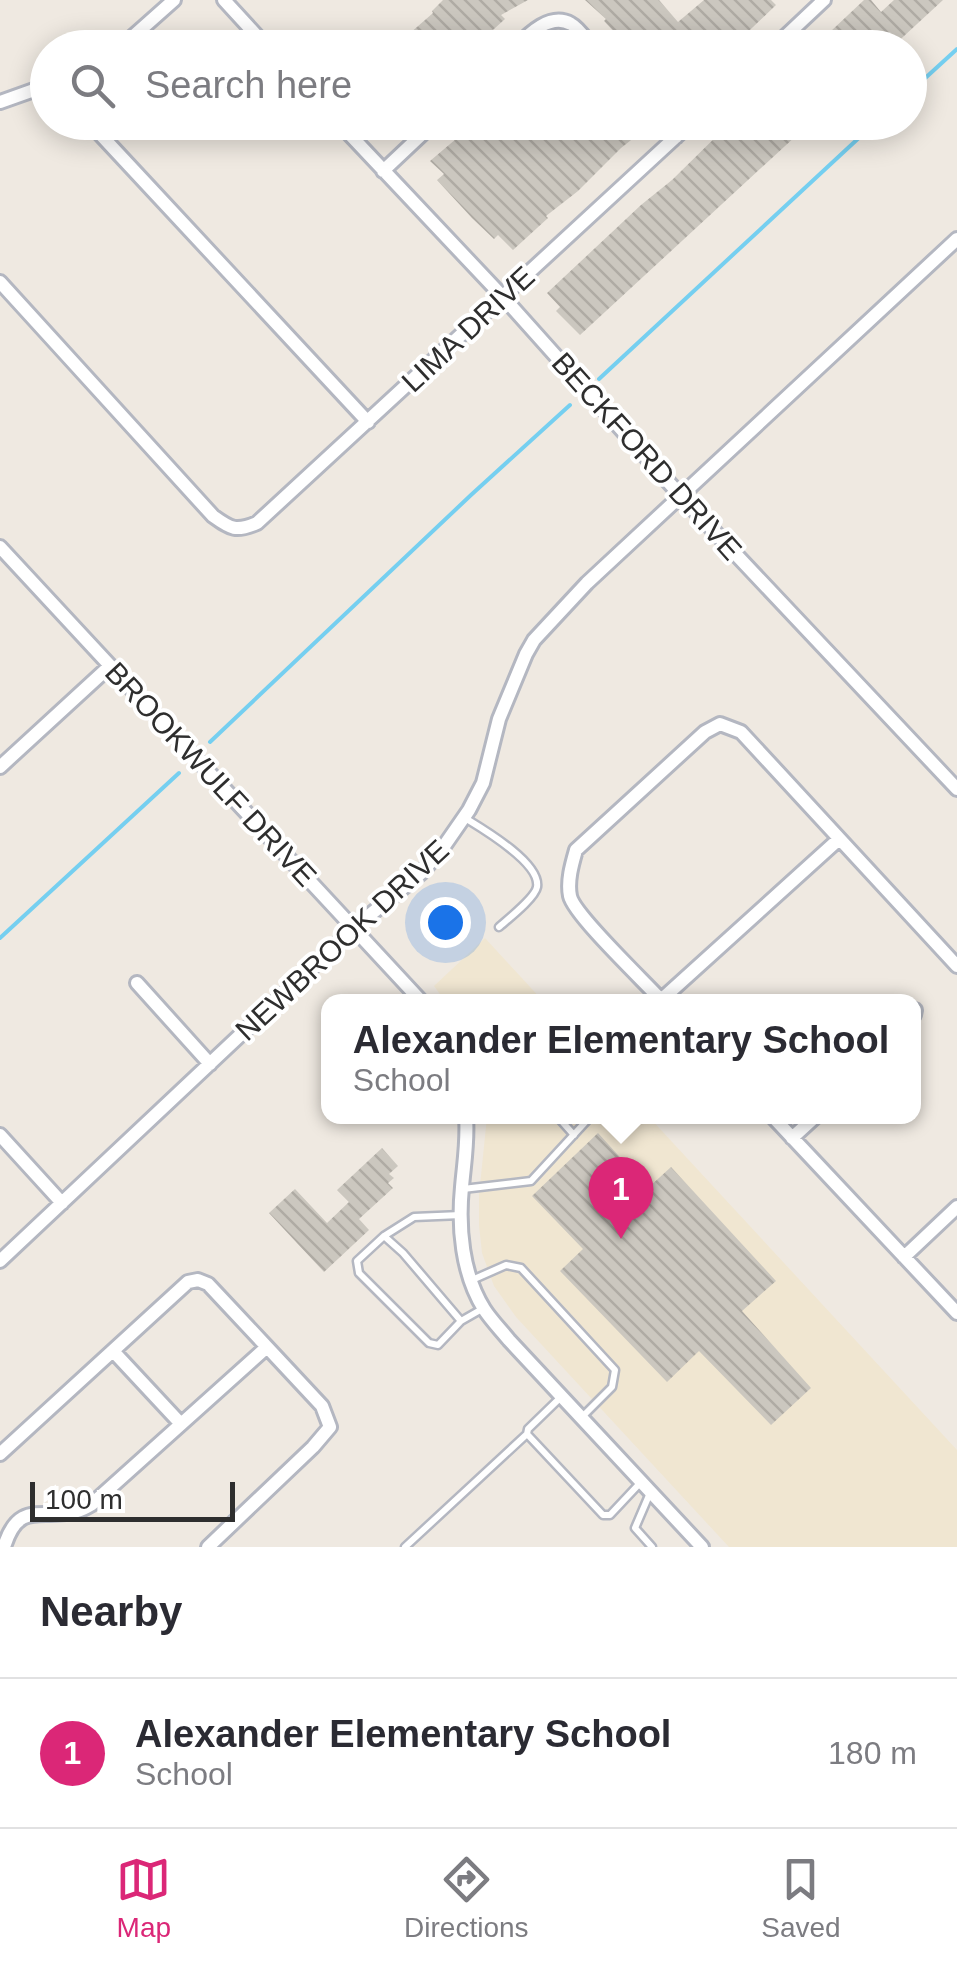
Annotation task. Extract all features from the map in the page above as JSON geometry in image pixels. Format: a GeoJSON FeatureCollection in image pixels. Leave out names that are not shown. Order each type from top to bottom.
{"type":"FeatureCollection","features":[{"type":"Feature","properties":{"kind":"street"},"geometry":{"type":"LineString","coordinates":[[140,30],[174,0]]}},
{"type":"Feature","properties":{"kind":"street"},"geometry":{"type":"LineString","coordinates":[[224,0],[252,30]]}},
{"type":"Feature","properties":{"kind":"street"},"geometry":{"type":"LineString","coordinates":[[792,30],[824,0]]}},
{"type":"Feature","properties":{"kind":"street"},"geometry":{"type":"LineString","coordinates":[[536,30],[555,21],[571,24],[576,30]]}},
{"type":"Feature","properties":{"kind":"street"},"geometry":{"type":"LineString","coordinates":[[0,102],[30,91]]}},
{"type":"Feature","properties":{"kind":"street"},"geometry":{"type":"LineString","coordinates":[[106,140],[368,422]]}},
{"type":"Feature","properties":{"kind":"street","name":"BECKFORD DRIVE"},"geometry":{"type":"LineString","coordinates":[[355,140],[503,297],[680,495],[957,788]]}},
{"type":"Feature","properties":{"kind":"street"},"geometry":{"type":"LineString","coordinates":[[383,171],[416,140]]}},
{"type":"Feature","properties":{"kind":"street","name":"LIMA DRIVE"},"geometry":{"type":"LineString","coordinates":[[0,282],[213,516],[241,530],[257,523],[673,140]]}},
{"type":"Feature","properties":{"kind":"street","name":"NEWBROOK DRIVE"},"geometry":{"type":"LineString","coordinates":[[0,1261],[354,928],[422,873],[464,818],[483,784],[499,718],[534,640],[587,582],[957,239]]}},
{"type":"Feature","properties":{"kind":"street","name":"BROOKWULF DRIVE"},"geometry":{"type":"LineString","coordinates":[[0,547],[415,994]]}},
{"type":"Feature","properties":{"kind":"street"},"geometry":{"type":"LineString","coordinates":[[0,767],[110,666]]}},
{"type":"Feature","properties":{"kind":"street"},"geometry":{"type":"LineString","coordinates":[[655,994],[581,915],[570,898],[570,872],[576,850],[705,732],[720,724],[741,732],[957,966]]}},
{"type":"Feature","properties":{"kind":"street"},"geometry":{"type":"LineString","coordinates":[[670,994],[839,838]]}},
{"type":"Feature","properties":{"kind":"street"},"geometry":{"type":"LineString","coordinates":[[137,983],[210,1064]]}},
{"type":"Feature","properties":{"kind":"street"},"geometry":{"type":"LineString","coordinates":[[467,1124],[460,1234],[483,1308],[702,1547]]}},
{"type":"Feature","properties":{"kind":"street"},"geometry":{"type":"LineString","coordinates":[[779,1124],[957,1313]]}},
{"type":"Feature","properties":{"kind":"street"},"geometry":{"type":"LineString","coordinates":[[792,1138],[807,1124]]}},
{"type":"Feature","properties":{"kind":"street"},"geometry":{"type":"LineString","coordinates":[[0,1135],[62,1203]]}},
{"type":"Feature","properties":{"kind":"street"},"geometry":{"type":"LineString","coordinates":[[904,1256],[957,1207]]}},
{"type":"Feature","properties":{"kind":"street"},"geometry":{"type":"LineString","coordinates":[[0,1454],[188,1282],[208,1284],[322,1406],[330,1427],[314,1447],[208,1547]]}},
{"type":"Feature","properties":{"kind":"street"},"geometry":{"type":"LineString","coordinates":[[4,1547],[9,1532],[29,1515],[75,1512],[92,1504],[266,1347]]}},
{"type":"Feature","properties":{"kind":"street"},"geometry":{"type":"LineString","coordinates":[[114,1350],[180,1424]]}},
{"type":"Feature","properties":{"kind":"lane"},"geometry":{"type":"LineString","coordinates":[[464,818],[502,841],[529,867],[538,882],[536,892],[499,927]]}},
{"type":"Feature","properties":{"kind":"lane"},"geometry":{"type":"LineString","coordinates":[[564,1124],[574,1135]]}},
{"type":"Feature","properties":{"kind":"lane"},"geometry":{"type":"LineString","coordinates":[[462,1189],[531,1180],[583,1124]]}},
{"type":"Feature","properties":{"kind":"lane"},"geometry":{"type":"LineString","coordinates":[[460,1216],[414,1217],[384,1236],[357,1261],[359,1274],[428,1343],[438,1345],[461,1321],[483,1308]]}},
{"type":"Feature","properties":{"kind":"lane"},"geometry":{"type":"LineString","coordinates":[[384,1236],[461,1321]]}},
{"type":"Feature","properties":{"kind":"lane"},"geometry":{"type":"LineString","coordinates":[[472,1280],[506,1266],[522,1268],[614,1370],[612,1387],[582,1418]]}},
{"type":"Feature","properties":{"kind":"lane"},"geometry":{"type":"LineString","coordinates":[[404,1547],[528,1434],[562,1396]]}},
{"type":"Feature","properties":{"kind":"lane"},"geometry":{"type":"LineString","coordinates":[[528,1434],[603,1515],[610,1515],[646,1487]]}},
{"type":"Feature","properties":{"kind":"lane"},"geometry":{"type":"LineString","coordinates":[[646,1487],[635,1528],[652,1547]]}},
{"type":"Feature","properties":{"kind":"shaded area"},"geometry":{"type":"Polygon","coordinates":[[[485,938],[537,994],[440,994],[434,986],[485,938]]]}},
{"type":"Feature","properties":{"kind":"shaded area"},"geometry":{"type":"Polygon","coordinates":[[[486,1124],[655,1124],[957,1450],[957,1547],[729,1547],[516,1317],[494,1286],[482,1253],[479,1195],[486,1124]]]}},
{"type":"Feature","properties":{"kind":"building"},"geometry":{"type":"Polygon","coordinates":[[[443,0],[528,0],[501,15],[505,19],[493,30],[414,30],[443,0]]]}},
{"type":"Feature","properties":{"kind":"building"},"geometry":{"type":"Polygon","coordinates":[[[585,0],[659,0],[678,22],[704,0],[771,0],[776,5],[750,30],[612,30],[585,0]]]}},
{"type":"Feature","properties":{"kind":"building"},"geometry":{"type":"Polygon","coordinates":[[[864,0],[871,0],[881,12],[894,0],[943,0],[910,30],[832,30],[864,0]]]}},
{"type":"Feature","properties":{"kind":"building"},"geometry":{"type":"Polygon","coordinates":[[[455,140],[631,140],[513,250],[498,235],[494,239],[472,218],[437,180],[444,174],[430,161],[455,140]]]}},
{"type":"Feature","properties":{"kind":"building"},"geometry":{"type":"Polygon","coordinates":[[[713,140],[791,140],[580,335],[556,311],[560,307],[547,293],[713,140]]]}},
{"type":"Feature","properties":{"kind":"building"},"geometry":{"type":"Polygon","coordinates":[[[598,1133],[648,1188],[671,1167],[776,1281],[742,1311],[811,1388],[771,1425],[699,1351],[667,1382],[560,1271],[583,1249],[532,1196],[598,1133]]]}},
{"type":"Feature","properties":{"kind":"building"},"geometry":{"type":"Polygon","coordinates":[[[382,1148],[398,1166],[389,1174],[394,1178],[388,1183],[393,1188],[359,1219],[369,1230],[324,1272],[269,1213],[295,1189],[327,1223],[349,1202],[337,1190],[382,1148]]]}},
{"type":"Feature","properties":{"kind":"waterway"},"geometry":{"type":"LineString","coordinates":[[927,76],[957,49]]}},
{"type":"Feature","properties":{"kind":"waterway"},"geometry":{"type":"LineString","coordinates":[[599,379],[857,140]]}},
{"type":"Feature","properties":{"kind":"waterway"},"geometry":{"type":"LineString","coordinates":[[210,742],[570,405]]}},
{"type":"Feature","properties":{"kind":"waterway"},"geometry":{"type":"LineString","coordinates":[[0,938],[179,773]]}},
{"type":"Feature","properties":{"kind":"place","name":"Alexander Elementary School"},"geometry":{"type":"Point","coordinates":[621,1239]}}]}
